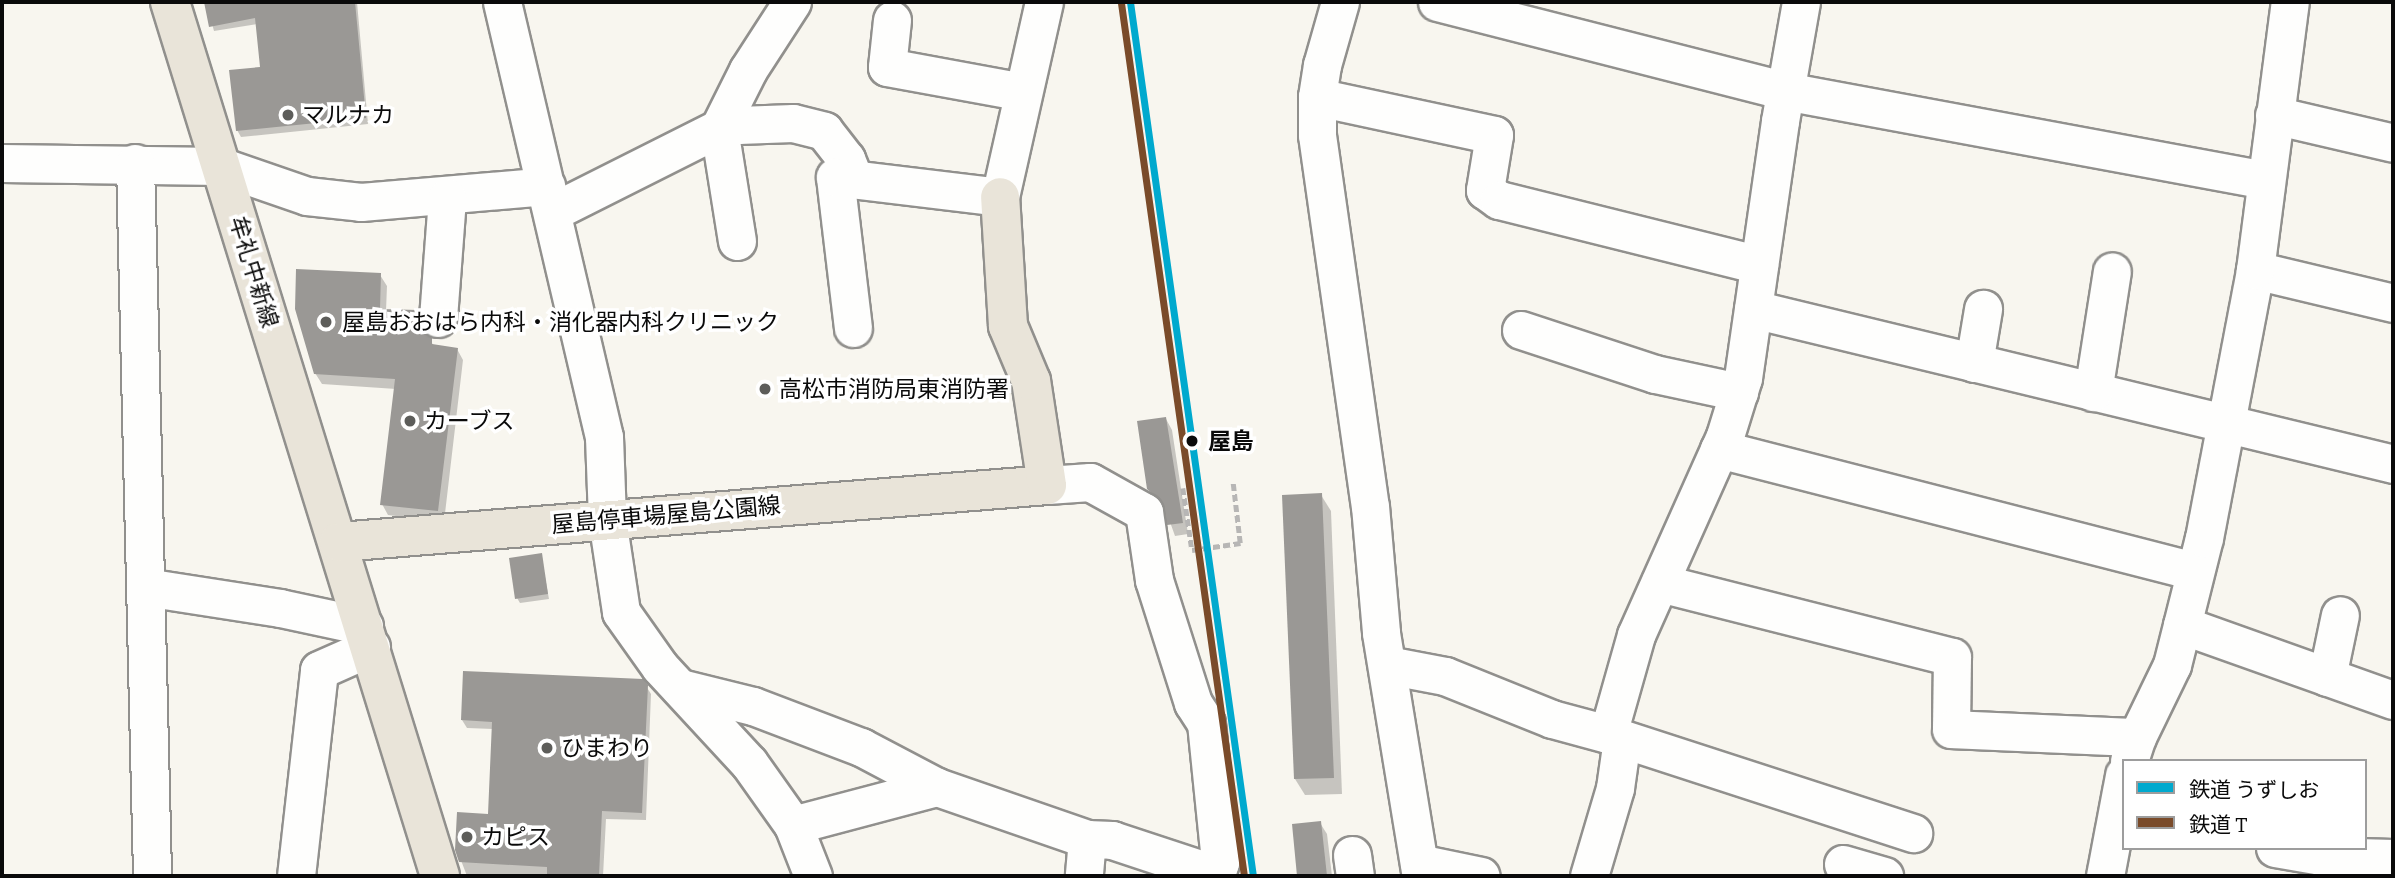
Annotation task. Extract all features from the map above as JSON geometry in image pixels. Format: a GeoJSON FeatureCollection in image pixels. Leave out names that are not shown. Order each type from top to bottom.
{"type":"FeatureCollection","features":[{"type":"Feature","properties":{"kind":"main road","name":"牟礼中新線"},"geometry":{"type":"LineString","coordinates":[[170,2],[339,542]]}},
{"type":"Feature","properties":{"kind":"main road"},"geometry":{"type":"LineString","coordinates":[[1000,197],[1008,326],[1031,381],[1047,485]]}},
{"type":"Feature","properties":{"kind":"main road","name":"屋島停車場屋島公園線"},"geometry":{"type":"LineString","coordinates":[[339,542],[1047,485]]}},
{"type":"Feature","properties":{"kind":"main road"},"geometry":{"type":"LineString","coordinates":[[339,542],[440,876]]}},
{"type":"Feature","properties":{"kind":"street"},"geometry":{"type":"LineString","coordinates":[[502,2],[604,437],[607,519],[621,612],[680,688],[750,763],[793,825],[813,876]]}},
{"type":"Feature","properties":{"kind":"street"},"geometry":{"type":"LineString","coordinates":[[737,240],[719,128],[748,70],[792,2]]}},
{"type":"Feature","properties":{"kind":"street"},"geometry":{"type":"LineString","coordinates":[[853,328],[835,177],[1000,197],[1044,2]]}},
{"type":"Feature","properties":{"kind":"street"},"geometry":{"type":"LineString","coordinates":[[1340,2],[1322,65],[1317,97],[1317,135],[1370,506],[1387,665],[1420,870],[1480,876]]}},
{"type":"Feature","properties":{"kind":"street"},"geometry":{"type":"LineString","coordinates":[[1437,2],[1786,91],[2265,180]]}},
{"type":"Feature","properties":{"kind":"street"},"geometry":{"type":"LineString","coordinates":[[1589,876],[1615,788],[1615,736],[1636,635],[1719,449],[1739,392],[1801,2]]}},
{"type":"Feature","properties":{"kind":"street"},"geometry":{"type":"LineString","coordinates":[[1660,583],[1952,657],[1951,729],[2133,749],[2172,665],[2195,572],[2255,270],[2287,2]]}},
{"type":"Feature","properties":{"kind":"street"},"geometry":{"type":"LineString","coordinates":[[892,20],[887,67],[1023,92]]}},
{"type":"Feature","properties":{"kind":"street"},"geometry":{"type":"LineString","coordinates":[[1317,97],[1493,135],[1485,190],[1499,200],[1759,265]]}},
{"type":"Feature","properties":{"kind":"street"},"geometry":{"type":"LineString","coordinates":[[2274,115],[2393,143]]}},
{"type":"Feature","properties":{"kind":"street"},"geometry":{"type":"LineString","coordinates":[[2,163],[220,166],[307,196],[361,202],[447,197],[549,199],[719,128],[793,123],[811,125],[824,131],[846,159],[854,179]]}},
{"type":"Feature","properties":{"kind":"street"},"geometry":{"type":"LineString","coordinates":[[135,163],[152,876]]}},
{"type":"Feature","properties":{"kind":"street"},"geometry":{"type":"LineString","coordinates":[[438,318],[447,197]]}},
{"type":"Feature","properties":{"kind":"street"},"geometry":{"type":"LineString","coordinates":[[2255,270],[2393,303]]}},
{"type":"Feature","properties":{"kind":"street"},"geometry":{"type":"LineString","coordinates":[[2093,392],[2112,271]]}},
{"type":"Feature","properties":{"kind":"street"},"geometry":{"type":"LineString","coordinates":[[1753,309],[2393,464]]}},
{"type":"Feature","properties":{"kind":"street"},"geometry":{"type":"LineString","coordinates":[[1974,363],[1983,309]]}},
{"type":"Feature","properties":{"kind":"street"},"geometry":{"type":"LineString","coordinates":[[1521,330],[1655,374],[1739,392]]}},
{"type":"Feature","properties":{"kind":"street"},"geometry":{"type":"LineString","coordinates":[[1719,449],[2195,572]]}},
{"type":"Feature","properties":{"kind":"street"},"geometry":{"type":"LineString","coordinates":[[680,688],[753,706],[861,747],[937,787],[1087,838],[1112,840],[1215,875],[1220,862],[1206,723],[1194,703],[1154,580],[1144,512],[1090,482],[1047,485]]}},
{"type":"Feature","properties":{"kind":"street"},"geometry":{"type":"LineString","coordinates":[[145,587],[280,608],[367,637]]}},
{"type":"Feature","properties":{"kind":"street"},"geometry":{"type":"LineString","coordinates":[[2327,677],[2340,615]]}},
{"type":"Feature","properties":{"kind":"street"},"geometry":{"type":"LineString","coordinates":[[2182,625],[2393,701]]}},
{"type":"Feature","properties":{"kind":"street"},"geometry":{"type":"LineString","coordinates":[[296,876],[319,670],[367,637]]}},
{"type":"Feature","properties":{"kind":"street"},"geometry":{"type":"LineString","coordinates":[[1387,665],[1445,677],[1552,719],[1615,736],[1913,833]]}},
{"type":"Feature","properties":{"kind":"street"},"geometry":{"type":"LineString","coordinates":[[793,825],[937,787]]}},
{"type":"Feature","properties":{"kind":"street"},"geometry":{"type":"LineString","coordinates":[[2105,876],[2121,814]]}},
{"type":"Feature","properties":{"kind":"street"},"geometry":{"type":"LineString","coordinates":[[1084,876],[1087,838]]}},
{"type":"Feature","properties":{"kind":"street"},"geometry":{"type":"LineString","coordinates":[[2283,850],[2346,866],[2393,858]]}},
{"type":"Feature","properties":{"kind":"street"},"geometry":{"type":"LineString","coordinates":[[1843,864],[1884,876]]}},
{"type":"Feature","properties":{"kind":"path"},"geometry":{"type":"LineString","coordinates":[[1184,488],[1192,550],[1240,543],[1233,482]]}},
{"type":"Feature","properties":{"kind":"building"},"geometry":{"type":"Polygon","coordinates":[[[204,2],[355,2],[366,118],[236,131],[229,70],[260,67],[255,18],[209,27],[204,2]]]}},
{"type":"Feature","properties":{"kind":"building"},"geometry":{"type":"Polygon","coordinates":[[[296,269],[381,273],[380,309],[418,310],[419,326],[432,338],[432,344],[458,348],[438,511],[380,505],[395,379],[314,374],[295,309],[296,269]]]}},
{"type":"Feature","properties":{"kind":"building"},"geometry":{"type":"Polygon","coordinates":[[[1166,417],[1183,523],[1167,525],[1162,501],[1147,489],[1137,421],[1166,417]]]}},
{"type":"Feature","properties":{"kind":"building"},"geometry":{"type":"Polygon","coordinates":[[[1322,493],[1334,778],[1294,779],[1282,495],[1322,493]]]}},
{"type":"Feature","properties":{"kind":"building"},"geometry":{"type":"Polygon","coordinates":[[[542,553],[548,594],[515,599],[509,558],[542,553]]]}},
{"type":"Feature","properties":{"kind":"building"},"geometry":{"type":"Polygon","coordinates":[[[463,671],[643,679],[648,685],[642,813],[602,811],[599,876],[547,876],[547,867],[459,862],[455,850],[457,812],[488,814],[492,722],[461,720],[463,671]]]}},
{"type":"Feature","properties":{"kind":"building"},"geometry":{"type":"Polygon","coordinates":[[[1321,821],[1327,876],[1297,876],[1292,824],[1321,821]]]}},
{"type":"Feature","properties":{"kind":"rail line","name":"うずしお"},"geometry":{"type":"LineString","coordinates":[[1130,2],[1253,876]]}},
{"type":"Feature","properties":{"kind":"rail line","name":"T"},"geometry":{"type":"LineString","coordinates":[[1121,3],[1244,876]]}},
{"type":"Feature","properties":{"kind":"place","name":"マルナカ"},"geometry":{"type":"Point","coordinates":[288,115]}},
{"type":"Feature","properties":{"kind":"place","name":"屋島おおはら内科・消化器内科クリニック"},"geometry":{"type":"Point","coordinates":[326,322]}},
{"type":"Feature","properties":{"kind":"place","name":"高松市消防局東消防署"},"geometry":{"type":"Point","coordinates":[765,389]}},
{"type":"Feature","properties":{"kind":"place","name":"カーブス"},"geometry":{"type":"Point","coordinates":[410,421]}},
{"type":"Feature","properties":{"kind":"place","name":"屋島"},"geometry":{"type":"Point","coordinates":[1192,441]}},
{"type":"Feature","properties":{"kind":"place","name":"ひまわり"},"geometry":{"type":"Point","coordinates":[547,748]}},
{"type":"Feature","properties":{"kind":"place","name":"カピス"},"geometry":{"type":"Point","coordinates":[467,837]}}]}
